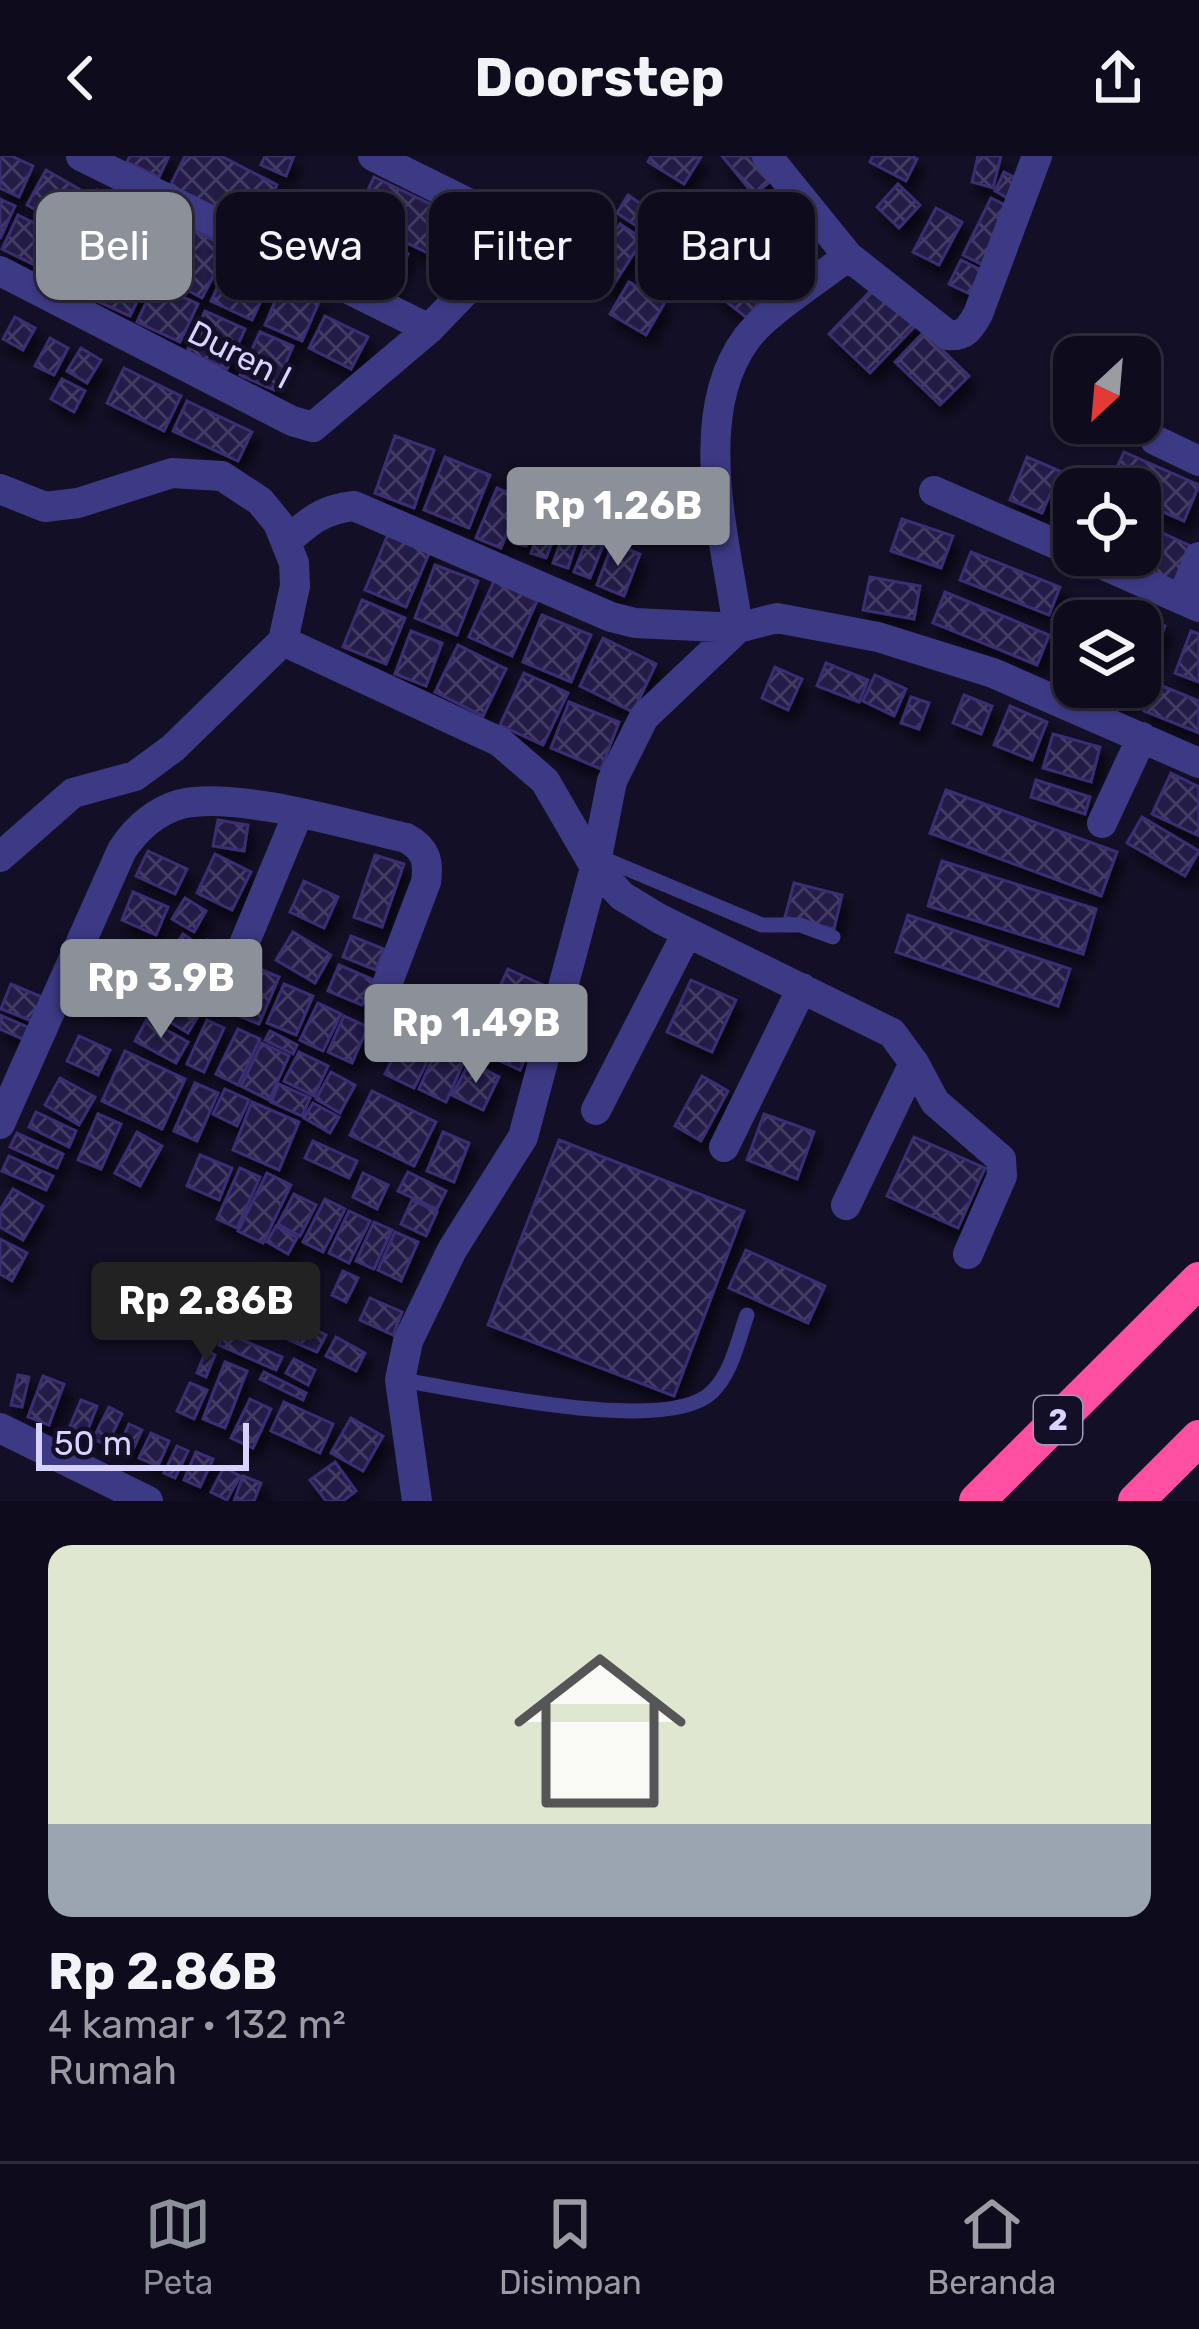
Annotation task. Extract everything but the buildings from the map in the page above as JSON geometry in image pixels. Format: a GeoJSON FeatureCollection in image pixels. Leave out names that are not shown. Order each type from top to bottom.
{"type":"FeatureCollection","features":[{"type":"Feature","properties":{"kind":"highway"},"geometry":{"type":"LineString","coordinates":[[1139,1338],[1199,1264]]}},
{"type":"Feature","properties":{"kind":"highway","name":"2"},"geometry":{"type":"LineString","coordinates":[[977,1501],[1199,1280]]}},
{"type":"Feature","properties":{"kind":"highway"},"geometry":{"type":"LineString","coordinates":[[1138,1501],[1199,1438]]}},
{"type":"Feature","properties":{"kind":"highway"},"geometry":{"type":"LineString","coordinates":[[1138,1501],[1199,1454]]}},
{"type":"Feature","properties":{"kind":"street"},"geometry":{"type":"LineString","coordinates":[[81,156],[429,329],[478,278],[488,230],[476,207],[373,156]]}},
{"type":"Feature","properties":{"kind":"street"},"geometry":{"type":"LineString","coordinates":[[767,156],[848,256],[948,335],[958,336],[969,330],[978,314],[1037,156]]}},
{"type":"Feature","properties":{"kind":"street"},"geometry":{"type":"LineString","coordinates":[[738,628],[718,495],[718,401],[730,364],[749,334],[848,256]]}},
{"type":"Feature","properties":{"kind":"street","name":"Duren I"},"geometry":{"type":"LineString","coordinates":[[0,272],[303,426],[313,427],[429,329]]}},
{"type":"Feature","properties":{"kind":"street"},"geometry":{"type":"LineString","coordinates":[[1161,443],[1199,461]]}},
{"type":"Feature","properties":{"kind":"street"},"geometry":{"type":"LineString","coordinates":[[0,489],[45,507],[78,503],[172,473],[222,476],[260,501],[278,524],[294,563],[295,586],[283,640],[150,766],[115,783],[74,793],[0,857]]}},
{"type":"Feature","properties":{"kind":"street"},"geometry":{"type":"LineString","coordinates":[[934,491],[1053,543]]}},
{"type":"Feature","properties":{"kind":"street"},"geometry":{"type":"LineString","coordinates":[[286,542],[314,517],[332,508],[354,506],[611,617],[635,623],[738,628],[776,618],[878,637],[993,673],[1199,763]]}},
{"type":"Feature","properties":{"kind":"street"},"geometry":{"type":"LineString","coordinates":[[1129,576],[1191,603],[1199,557]]}},
{"type":"Feature","properties":{"kind":"street"},"geometry":{"type":"LineString","coordinates":[[417,1501],[400,1380],[407,1341],[452,1250],[523,1137],[596,861],[612,781],[644,717],[738,628]]}},
{"type":"Feature","properties":{"kind":"street"},"geometry":{"type":"LineString","coordinates":[[283,640],[500,742],[545,781],[622,896],[892,1033],[934,1102],[1001,1159],[1002,1176],[968,1254]]}},
{"type":"Feature","properties":{"kind":"street"},"geometry":{"type":"LineString","coordinates":[[1102,823],[1142,737]]}},
{"type":"Feature","properties":{"kind":"street"},"geometry":{"type":"LineString","coordinates":[[0,1124],[133,834],[148,820],[182,804],[298,814],[406,838],[425,855],[426,882],[383,994]]}},
{"type":"Feature","properties":{"kind":"street"},"geometry":{"type":"LineString","coordinates":[[244,944],[298,814]]}},
{"type":"Feature","properties":{"kind":"street"},"geometry":{"type":"LineString","coordinates":[[596,1110],[687,933]]}},
{"type":"Feature","properties":{"kind":"street"},"geometry":{"type":"LineString","coordinates":[[724,1147],[802,988]]}},
{"type":"Feature","properties":{"kind":"street"},"geometry":{"type":"LineString","coordinates":[[846,1205],[914,1063]]}},
{"type":"Feature","properties":{"kind":"street"},"geometry":{"type":"LineString","coordinates":[[0,1428],[148,1501]]}},
{"type":"Feature","properties":{"kind":"lane"},"geometry":{"type":"LineString","coordinates":[[596,861],[762,925],[800,925],[833,937]]}},
{"type":"Feature","properties":{"kind":"lane"},"geometry":{"type":"LineString","coordinates":[[400,1380],[621,1413],[675,1409],[697,1403],[722,1379],[747,1315]]}}]}
